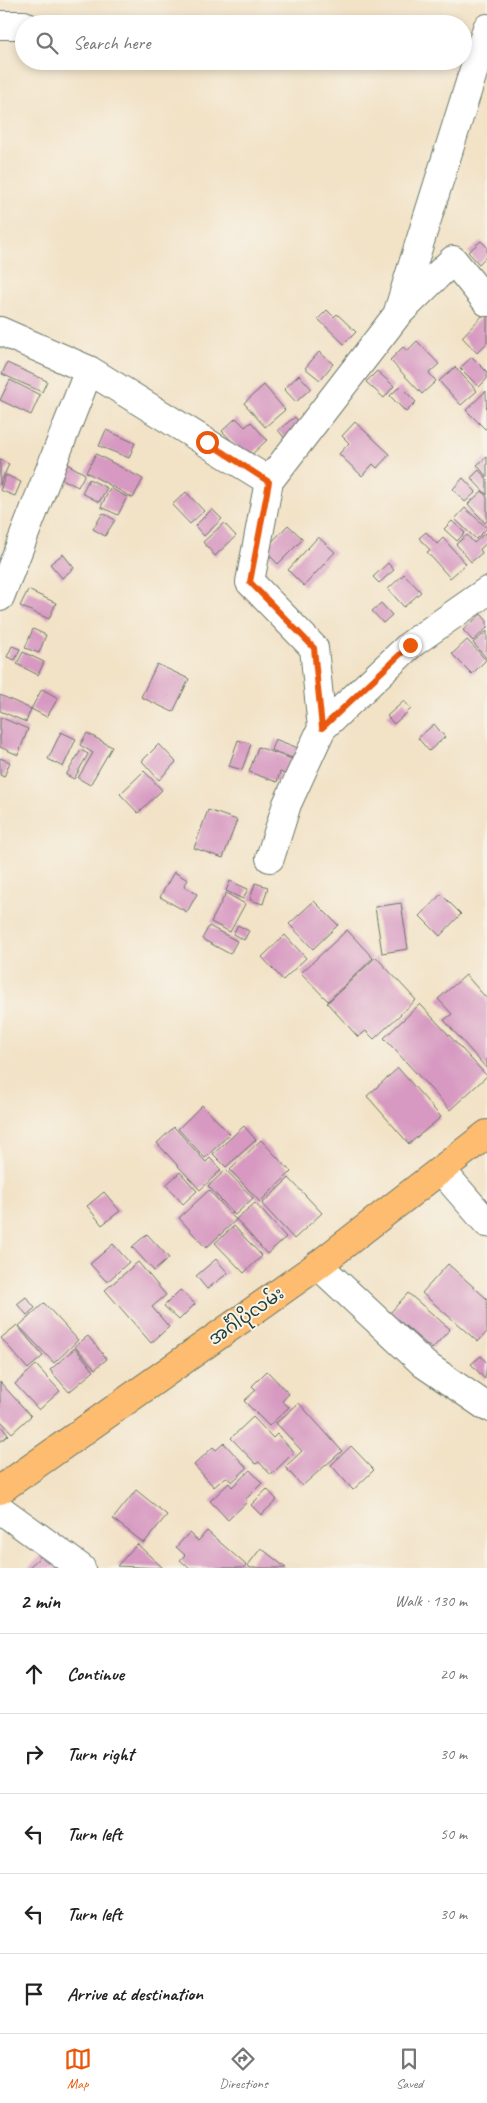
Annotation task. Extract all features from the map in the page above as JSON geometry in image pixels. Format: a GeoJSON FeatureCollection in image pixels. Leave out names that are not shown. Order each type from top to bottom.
{"type":"FeatureCollection","features":[{"type":"Feature","properties":{"kind":"main road","name":"အင်္ဂါပိုလမ်း"},"geometry":{"type":"LineString","coordinates":[[0,1490],[318,1265],[487,1134]]}},
{"type":"Feature","properties":{"kind":"street"},"geometry":{"type":"LineString","coordinates":[[0,25],[15,25]]}},
{"type":"Feature","properties":{"kind":"street"},"geometry":{"type":"LineString","coordinates":[[472,61],[481,31]]}},
{"type":"Feature","properties":{"kind":"street"},"geometry":{"type":"LineString","coordinates":[[397,315],[469,70]]}},
{"type":"Feature","properties":{"kind":"street"},"geometry":{"type":"LineString","coordinates":[[322,728],[314,648],[250,582],[269,482],[397,315],[453,260],[487,302]]}},
{"type":"Feature","properties":{"kind":"street"},"geometry":{"type":"LineString","coordinates":[[0,330],[89,370],[269,482]]}},
{"type":"Feature","properties":{"kind":"street"},"geometry":{"type":"LineString","coordinates":[[0,597],[89,370]]}},
{"type":"Feature","properties":{"kind":"street"},"geometry":{"type":"LineString","coordinates":[[270,858],[287,804],[322,728],[410,645],[487,591]]}},
{"type":"Feature","properties":{"kind":"street"},"geometry":{"type":"LineString","coordinates":[[441,1170],[487,1223]]}},
{"type":"Feature","properties":{"kind":"street"},"geometry":{"type":"LineString","coordinates":[[318,1265],[424,1364],[487,1407]]}},
{"type":"Feature","properties":{"kind":"street"},"geometry":{"type":"LineString","coordinates":[[0,1509],[81,1568]]}},
{"type":"Feature","properties":{"kind":"building"},"geometry":{"type":"Polygon","coordinates":[[[481,241],[487,247],[487,256],[479,264],[468,252],[481,241]]]}},
{"type":"Feature","properties":{"kind":"building"},"geometry":{"type":"Polygon","coordinates":[[[327,310],[334,317],[337,314],[356,332],[344,344],[318,319],[327,310]]]}},
{"type":"Feature","properties":{"kind":"building"},"geometry":{"type":"Polygon","coordinates":[[[487,311],[487,343],[477,353],[462,337],[487,311]]]}},
{"type":"Feature","properties":{"kind":"building"},"geometry":{"type":"Polygon","coordinates":[[[417,341],[439,364],[429,373],[436,381],[422,394],[390,360],[403,347],[407,351],[417,341]]]}},
{"type":"Feature","properties":{"kind":"building"},"geometry":{"type":"Polygon","coordinates":[[[319,352],[333,364],[320,380],[305,368],[319,352]]]}},
{"type":"Feature","properties":{"kind":"building"},"geometry":{"type":"Polygon","coordinates":[[[472,357],[487,372],[487,379],[479,387],[460,368],[472,357]]]}},
{"type":"Feature","properties":{"kind":"building"},"geometry":{"type":"Polygon","coordinates":[[[7,363],[47,381],[42,392],[2,374],[7,363]]]}},
{"type":"Feature","properties":{"kind":"building"},"geometry":{"type":"Polygon","coordinates":[[[455,367],[477,391],[461,405],[439,381],[455,367]]]}},
{"type":"Feature","properties":{"kind":"building"},"geometry":{"type":"Polygon","coordinates":[[[377,371],[394,386],[384,398],[366,382],[377,371]]]}},
{"type":"Feature","properties":{"kind":"building"},"geometry":{"type":"Polygon","coordinates":[[[299,375],[311,388],[296,402],[284,389],[299,375]]]}},
{"type":"Feature","properties":{"kind":"building"},"geometry":{"type":"Polygon","coordinates":[[[10,380],[40,395],[31,415],[0,400],[10,380]]]}},
{"type":"Feature","properties":{"kind":"building"},"geometry":{"type":"Polygon","coordinates":[[[264,385],[285,410],[265,427],[244,403],[264,385]]]}},
{"type":"Feature","properties":{"kind":"building"},"geometry":{"type":"Polygon","coordinates":[[[400,386],[416,402],[406,412],[390,396],[400,386]]]}},
{"type":"Feature","properties":{"kind":"building"},"geometry":{"type":"Polygon","coordinates":[[[486,391],[487,428],[485,429],[466,410],[486,391]]]}},
{"type":"Feature","properties":{"kind":"building"},"geometry":{"type":"Polygon","coordinates":[[[295,417],[302,426],[286,440],[278,430],[295,417]]]}},
{"type":"Feature","properties":{"kind":"building"},"geometry":{"type":"Polygon","coordinates":[[[236,418],[245,427],[251,422],[267,440],[248,458],[222,431],[236,418]]]}},
{"type":"Feature","properties":{"kind":"building"},"geometry":{"type":"Polygon","coordinates":[[[355,422],[390,454],[377,468],[373,464],[362,476],[339,454],[349,443],[342,436],[355,422]]]}},
{"type":"Feature","properties":{"kind":"building"},"geometry":{"type":"Polygon","coordinates":[[[106,430],[135,443],[129,458],[99,446],[106,430]]]}},
{"type":"Feature","properties":{"kind":"building"},"geometry":{"type":"Polygon","coordinates":[[[96,454],[143,479],[133,498],[86,472],[96,454]]]}},
{"type":"Feature","properties":{"kind":"building"},"geometry":{"type":"Polygon","coordinates":[[[487,457],[487,477],[477,465],[487,457]]]}},
{"type":"Feature","properties":{"kind":"building"},"geometry":{"type":"Polygon","coordinates":[[[0,460],[9,464],[0,485],[0,460]]]}},
{"type":"Feature","properties":{"kind":"building"},"geometry":{"type":"Polygon","coordinates":[[[67,464],[85,474],[78,487],[60,478],[67,464]]]}},
{"type":"Feature","properties":{"kind":"building"},"geometry":{"type":"Polygon","coordinates":[[[479,470],[487,479],[487,495],[471,478],[479,470]]]}},
{"type":"Feature","properties":{"kind":"building"},"geometry":{"type":"Polygon","coordinates":[[[6,475],[21,482],[15,496],[0,490],[6,475]]]}},
{"type":"Feature","properties":{"kind":"building"},"geometry":{"type":"Polygon","coordinates":[[[463,478],[476,492],[465,502],[453,489],[463,478]]]}},
{"type":"Feature","properties":{"kind":"building"},"geometry":{"type":"Polygon","coordinates":[[[89,479],[107,488],[99,502],[82,493],[89,479]]]}},
{"type":"Feature","properties":{"kind":"building"},"geometry":{"type":"Polygon","coordinates":[[[110,488],[127,497],[118,515],[101,507],[110,488]]]}},
{"type":"Feature","properties":{"kind":"building"},"geometry":{"type":"Polygon","coordinates":[[[482,491],[487,497],[487,521],[485,523],[468,504],[482,491]]]}},
{"type":"Feature","properties":{"kind":"building"},"geometry":{"type":"Polygon","coordinates":[[[186,492],[204,511],[190,524],[172,505],[186,492]]]}},
{"type":"Feature","properties":{"kind":"building"},"geometry":{"type":"Polygon","coordinates":[[[465,508],[487,528],[476,539],[455,519],[465,508]]]}},
{"type":"Feature","properties":{"kind":"building"},"geometry":{"type":"Polygon","coordinates":[[[212,509],[222,519],[204,536],[195,526],[212,509]]]}},
{"type":"Feature","properties":{"kind":"building"},"geometry":{"type":"Polygon","coordinates":[[[103,513],[115,520],[105,536],[93,529],[103,513]]]}},
{"type":"Feature","properties":{"kind":"building"},"geometry":{"type":"Polygon","coordinates":[[[452,521],[465,533],[457,541],[444,529],[452,521]]]}},
{"type":"Feature","properties":{"kind":"building"},"geometry":{"type":"Polygon","coordinates":[[[224,523],[236,536],[215,556],[203,542],[224,523]]]}},
{"type":"Feature","properties":{"kind":"building"},"geometry":{"type":"Polygon","coordinates":[[[288,525],[303,539],[278,564],[264,550],[288,525]]]}},
{"type":"Feature","properties":{"kind":"building"},"geometry":{"type":"Polygon","coordinates":[[[426,532],[437,544],[443,538],[466,564],[450,578],[427,552],[430,550],[419,538],[426,532]]]}},
{"type":"Feature","properties":{"kind":"building"},"geometry":{"type":"Polygon","coordinates":[[[485,533],[487,543],[480,549],[482,553],[471,562],[456,544],[467,535],[474,543],[485,533]]]}},
{"type":"Feature","properties":{"kind":"building"},"geometry":{"type":"Polygon","coordinates":[[[318,537],[335,552],[304,586],[288,570],[318,537]]]}},
{"type":"Feature","properties":{"kind":"building"},"geometry":{"type":"Polygon","coordinates":[[[63,554],[74,568],[62,578],[50,564],[63,554]]]}},
{"type":"Feature","properties":{"kind":"building"},"geometry":{"type":"Polygon","coordinates":[[[388,563],[394,570],[379,583],[373,577],[388,563]]]}},
{"type":"Feature","properties":{"kind":"building"},"geometry":{"type":"Polygon","coordinates":[[[404,574],[421,592],[404,607],[388,589],[404,574]]]}},
{"type":"Feature","properties":{"kind":"building"},"geometry":{"type":"Polygon","coordinates":[[[28,590],[56,603],[49,619],[20,606],[28,590]]]}},
{"type":"Feature","properties":{"kind":"building"},"geometry":{"type":"Polygon","coordinates":[[[381,603],[392,615],[383,623],[372,611],[381,603]]]}},
{"type":"Feature","properties":{"kind":"building"},"geometry":{"type":"Polygon","coordinates":[[[481,614],[487,621],[487,628],[473,641],[463,630],[481,614]]]}},
{"type":"Feature","properties":{"kind":"building"},"geometry":{"type":"Polygon","coordinates":[[[33,629],[46,635],[39,653],[25,648],[33,629]]]}},
{"type":"Feature","properties":{"kind":"building"},"geometry":{"type":"Polygon","coordinates":[[[487,631],[487,659],[473,643],[487,631]]]}},
{"type":"Feature","properties":{"kind":"building"},"geometry":{"type":"Polygon","coordinates":[[[467,640],[486,660],[472,674],[452,654],[467,640]]]}},
{"type":"Feature","properties":{"kind":"building"},"geometry":{"type":"Polygon","coordinates":[[[12,646],[20,649],[15,660],[7,657],[12,646]]]}},
{"type":"Feature","properties":{"kind":"building"},"geometry":{"type":"Polygon","coordinates":[[[23,652],[44,662],[38,675],[17,664],[23,652]]]}},
{"type":"Feature","properties":{"kind":"building"},"geometry":{"type":"Polygon","coordinates":[[[157,664],[189,679],[173,712],[141,697],[157,664]]]}},
{"type":"Feature","properties":{"kind":"building"},"geometry":{"type":"Polygon","coordinates":[[[42,689],[58,698],[47,717],[31,709],[42,689]]]}},
{"type":"Feature","properties":{"kind":"building"},"geometry":{"type":"Polygon","coordinates":[[[0,695],[31,709],[26,722],[0,711],[0,695]]]}},
{"type":"Feature","properties":{"kind":"building"},"geometry":{"type":"Polygon","coordinates":[[[404,701],[411,709],[394,724],[387,716],[404,701]]]}},
{"type":"Feature","properties":{"kind":"building"},"geometry":{"type":"Polygon","coordinates":[[[0,717],[28,729],[18,755],[0,747],[0,717]]]}},
{"type":"Feature","properties":{"kind":"building"},"geometry":{"type":"Polygon","coordinates":[[[434,724],[445,737],[429,751],[418,738],[434,724]]]}},
{"type":"Feature","properties":{"kind":"building"},"geometry":{"type":"Polygon","coordinates":[[[61,732],[76,739],[63,767],[48,759],[61,732]]]}},
{"type":"Feature","properties":{"kind":"building"},"geometry":{"type":"Polygon","coordinates":[[[87,733],[112,747],[90,785],[78,778],[93,753],[80,745],[87,733]]]}},
{"type":"Feature","properties":{"kind":"building"},"geometry":{"type":"Polygon","coordinates":[[[275,739],[298,748],[295,759],[271,750],[275,739]]]}},
{"type":"Feature","properties":{"kind":"building"},"geometry":{"type":"Polygon","coordinates":[[[238,740],[251,744],[242,770],[229,766],[238,740]]]}},
{"type":"Feature","properties":{"kind":"building"},"geometry":{"type":"Polygon","coordinates":[[[159,744],[176,762],[159,780],[142,761],[159,744]]]}},
{"type":"Feature","properties":{"kind":"building"},"geometry":{"type":"Polygon","coordinates":[[[258,747],[295,760],[290,776],[280,772],[277,782],[249,772],[258,747]]]}},
{"type":"Feature","properties":{"kind":"building"},"geometry":{"type":"Polygon","coordinates":[[[81,750],[88,754],[74,779],[66,775],[81,750]]]}},
{"type":"Feature","properties":{"kind":"building"},"geometry":{"type":"Polygon","coordinates":[[[0,758],[10,762],[4,777],[0,775],[0,758]]]}},
{"type":"Feature","properties":{"kind":"building"},"geometry":{"type":"Polygon","coordinates":[[[144,771],[162,790],[138,813],[120,794],[144,771]]]}},
{"type":"Feature","properties":{"kind":"building"},"geometry":{"type":"Polygon","coordinates":[[[208,810],[237,820],[223,858],[194,848],[208,810]]]}},
{"type":"Feature","properties":{"kind":"building"},"geometry":{"type":"Polygon","coordinates":[[[174,872],[188,880],[184,886],[197,894],[187,912],[160,897],[174,872]]]}},
{"type":"Feature","properties":{"kind":"building"},"geometry":{"type":"Polygon","coordinates":[[[230,881],[248,889],[243,899],[226,891],[230,881]]]}},
{"type":"Feature","properties":{"kind":"building"},"geometry":{"type":"Polygon","coordinates":[[[255,883],[268,887],[263,904],[250,900],[255,883]]]}},
{"type":"Feature","properties":{"kind":"building"},"geometry":{"type":"Polygon","coordinates":[[[226,893],[245,904],[230,932],[211,922],[226,893]]]}},
{"type":"Feature","properties":{"kind":"building"},"geometry":{"type":"Polygon","coordinates":[[[441,894],[461,914],[440,936],[420,916],[441,894]]]}},
{"type":"Feature","properties":{"kind":"building"},"geometry":{"type":"Polygon","coordinates":[[[314,901],[338,925],[313,949],[289,924],[314,901]]]}},
{"type":"Feature","properties":{"kind":"building"},"geometry":{"type":"Polygon","coordinates":[[[401,903],[408,949],[382,953],[375,907],[401,903]]]}},
{"type":"Feature","properties":{"kind":"building"},"geometry":{"type":"Polygon","coordinates":[[[238,925],[249,931],[244,940],[233,934],[238,925]]]}},
{"type":"Feature","properties":{"kind":"building"},"geometry":{"type":"Polygon","coordinates":[[[209,926],[237,941],[230,954],[202,939],[209,926]]]}},
{"type":"Feature","properties":{"kind":"building"},"geometry":{"type":"Polygon","coordinates":[[[347,930],[373,958],[328,1001],[301,973],[347,930]]]}},
{"type":"Feature","properties":{"kind":"building"},"geometry":{"type":"Polygon","coordinates":[[[285,935],[306,958],[283,980],[262,957],[285,935]]]}},
{"type":"Feature","properties":{"kind":"building"},"geometry":{"type":"Polygon","coordinates":[[[376,957],[416,1000],[374,1039],[366,1031],[358,1037],[327,1003],[376,957]]]}},
{"type":"Feature","properties":{"kind":"building"},"geometry":{"type":"Polygon","coordinates":[[[466,975],[487,999],[487,1069],[444,1020],[452,1014],[438,999],[466,975]]]}},
{"type":"Feature","properties":{"kind":"building"},"geometry":{"type":"Polygon","coordinates":[[[420,1004],[487,1076],[450,1110],[384,1038],[420,1004]]]}},
{"type":"Feature","properties":{"kind":"building"},"geometry":{"type":"Polygon","coordinates":[[[398,1068],[441,1117],[409,1144],[367,1096],[398,1068]]]}},
{"type":"Feature","properties":{"kind":"building"},"geometry":{"type":"Polygon","coordinates":[[[202,1105],[230,1134],[205,1158],[178,1129],[202,1105]]]}},
{"type":"Feature","properties":{"kind":"building"},"geometry":{"type":"Polygon","coordinates":[[[244,1126],[256,1140],[226,1167],[213,1154],[244,1126]]]}},
{"type":"Feature","properties":{"kind":"building"},"geometry":{"type":"Polygon","coordinates":[[[174,1127],[206,1162],[210,1158],[221,1170],[200,1190],[157,1143],[174,1127]]]}},
{"type":"Feature","properties":{"kind":"building"},"geometry":{"type":"Polygon","coordinates":[[[261,1140],[291,1172],[260,1202],[230,1170],[261,1140]]]}},
{"type":"Feature","properties":{"kind":"building"},"geometry":{"type":"Polygon","coordinates":[[[226,1170],[253,1198],[235,1215],[208,1186],[226,1170]]]}},
{"type":"Feature","properties":{"kind":"building"},"geometry":{"type":"Polygon","coordinates":[[[180,1172],[197,1191],[183,1204],[166,1185],[180,1172]]]}},
{"type":"Feature","properties":{"kind":"building"},"geometry":{"type":"Polygon","coordinates":[[[289,1178],[322,1213],[294,1239],[262,1204],[289,1178]]]}},
{"type":"Feature","properties":{"kind":"building"},"geometry":{"type":"Polygon","coordinates":[[[209,1190],[236,1220],[206,1248],[179,1218],[209,1190]]]}},
{"type":"Feature","properties":{"kind":"building"},"geometry":{"type":"Polygon","coordinates":[[[104,1192],[120,1211],[102,1225],[87,1206],[104,1192]]]}},
{"type":"Feature","properties":{"kind":"building"},"geometry":{"type":"Polygon","coordinates":[[[255,1203],[286,1237],[267,1254],[236,1219],[255,1203]]]}},
{"type":"Feature","properties":{"kind":"building"},"geometry":{"type":"Polygon","coordinates":[[[234,1226],[262,1256],[244,1273],[215,1243],[234,1226]]]}},
{"type":"Feature","properties":{"kind":"building"},"geometry":{"type":"Polygon","coordinates":[[[147,1234],[169,1258],[154,1271],[132,1247],[147,1234]]]}},
{"type":"Feature","properties":{"kind":"building"},"geometry":{"type":"Polygon","coordinates":[[[113,1244],[129,1262],[107,1282],[90,1264],[113,1244]]]}},
{"type":"Feature","properties":{"kind":"building"},"geometry":{"type":"Polygon","coordinates":[[[216,1259],[228,1273],[207,1289],[196,1276],[216,1259]]]}},
{"type":"Feature","properties":{"kind":"building"},"geometry":{"type":"Polygon","coordinates":[[[138,1262],[166,1295],[152,1307],[169,1327],[151,1343],[105,1290],[138,1262]]]}},
{"type":"Feature","properties":{"kind":"building"},"geometry":{"type":"Polygon","coordinates":[[[448,1264],[487,1299],[487,1332],[478,1342],[422,1293],[448,1264]]]}},
{"type":"Feature","properties":{"kind":"building"},"geometry":{"type":"Polygon","coordinates":[[[180,1290],[195,1304],[179,1320],[164,1306],[180,1290]]]}},
{"type":"Feature","properties":{"kind":"building"},"geometry":{"type":"Polygon","coordinates":[[[408,1293],[450,1329],[432,1349],[390,1313],[408,1293]]]}},
{"type":"Feature","properties":{"kind":"building"},"geometry":{"type":"Polygon","coordinates":[[[26,1297],[35,1308],[27,1315],[17,1304],[26,1297]]]}},
{"type":"Feature","properties":{"kind":"building"},"geometry":{"type":"Polygon","coordinates":[[[44,1303],[78,1340],[54,1363],[19,1326],[44,1303]]]}},
{"type":"Feature","properties":{"kind":"building"},"geometry":{"type":"Polygon","coordinates":[[[17,1325],[43,1356],[28,1369],[1,1338],[17,1325]]]}},
{"type":"Feature","properties":{"kind":"building"},"geometry":{"type":"Polygon","coordinates":[[[88,1336],[107,1359],[95,1369],[75,1346],[88,1336]]]}},
{"type":"Feature","properties":{"kind":"building"},"geometry":{"type":"Polygon","coordinates":[[[75,1348],[94,1371],[69,1392],[50,1370],[75,1348]]]}},
{"type":"Feature","properties":{"kind":"building"},"geometry":{"type":"Polygon","coordinates":[[[481,1356],[487,1363],[485,1379],[471,1364],[481,1356]]]}},
{"type":"Feature","properties":{"kind":"building"},"geometry":{"type":"Polygon","coordinates":[[[36,1365],[60,1391],[39,1410],[15,1384],[36,1365]]]}},
{"type":"Feature","properties":{"kind":"building"},"geometry":{"type":"Polygon","coordinates":[[[267,1371],[289,1394],[282,1401],[289,1407],[269,1426],[244,1401],[256,1390],[252,1386],[267,1371]]]}},
{"type":"Feature","properties":{"kind":"building"},"geometry":{"type":"Polygon","coordinates":[[[0,1382],[31,1416],[12,1433],[0,1420],[0,1382]]]}},
{"type":"Feature","properties":{"kind":"building"},"geometry":{"type":"Polygon","coordinates":[[[299,1403],[342,1451],[302,1486],[285,1467],[302,1451],[276,1423],[299,1403]]]}},
{"type":"Feature","properties":{"kind":"building"},"geometry":{"type":"Polygon","coordinates":[[[253,1417],[273,1438],[277,1434],[294,1452],[271,1475],[259,1462],[256,1464],[231,1438],[253,1417]]]}},
{"type":"Feature","properties":{"kind":"building"},"geometry":{"type":"Polygon","coordinates":[[[0,1425],[8,1435],[0,1442],[0,1425]]]}},
{"type":"Feature","properties":{"kind":"building"},"geometry":{"type":"Polygon","coordinates":[[[224,1443],[247,1468],[232,1482],[226,1477],[214,1487],[194,1465],[213,1447],[216,1450],[224,1443]]]}},
{"type":"Feature","properties":{"kind":"building"},"geometry":{"type":"Polygon","coordinates":[[[351,1446],[374,1470],[353,1490],[331,1465],[351,1446]]]}},
{"type":"Feature","properties":{"kind":"building"},"geometry":{"type":"Polygon","coordinates":[[[250,1470],[262,1483],[245,1500],[247,1502],[228,1520],[210,1501],[229,1483],[232,1487],[250,1470]]]}},
{"type":"Feature","properties":{"kind":"building"},"geometry":{"type":"Polygon","coordinates":[[[267,1489],[277,1500],[261,1515],[251,1505],[267,1489]]]}},
{"type":"Feature","properties":{"kind":"building"},"geometry":{"type":"Polygon","coordinates":[[[136,1490],[167,1515],[144,1543],[113,1519],[136,1490]]]}},
{"type":"Feature","properties":{"kind":"building"},"geometry":{"type":"Polygon","coordinates":[[[207,1531],[246,1565],[243,1568],[189,1568],[180,1560],[185,1555],[176,1547],[189,1533],[198,1541],[207,1531]]]}},
{"type":"Feature","properties":{"kind":"building"},"geometry":{"type":"Polygon","coordinates":[[[137,1544],[163,1568],[117,1566],[137,1544]]]}},
{"type":"Feature","properties":{"kind":"building"},"geometry":{"type":"Polygon","coordinates":[[[50,1548],[68,1568],[28,1568],[50,1548]]]}},
{"type":"Feature","properties":{"kind":"building"},"geometry":{"type":"Polygon","coordinates":[[[261,1548],[286,1568],[250,1568],[248,1565],[261,1548]]]}},
{"type":"Feature","properties":{"kind":"route"},"geometry":{"type":"LineString","coordinates":[[207,442],[269,482],[250,582],[314,648],[322,728],[410,645]]}}]}
